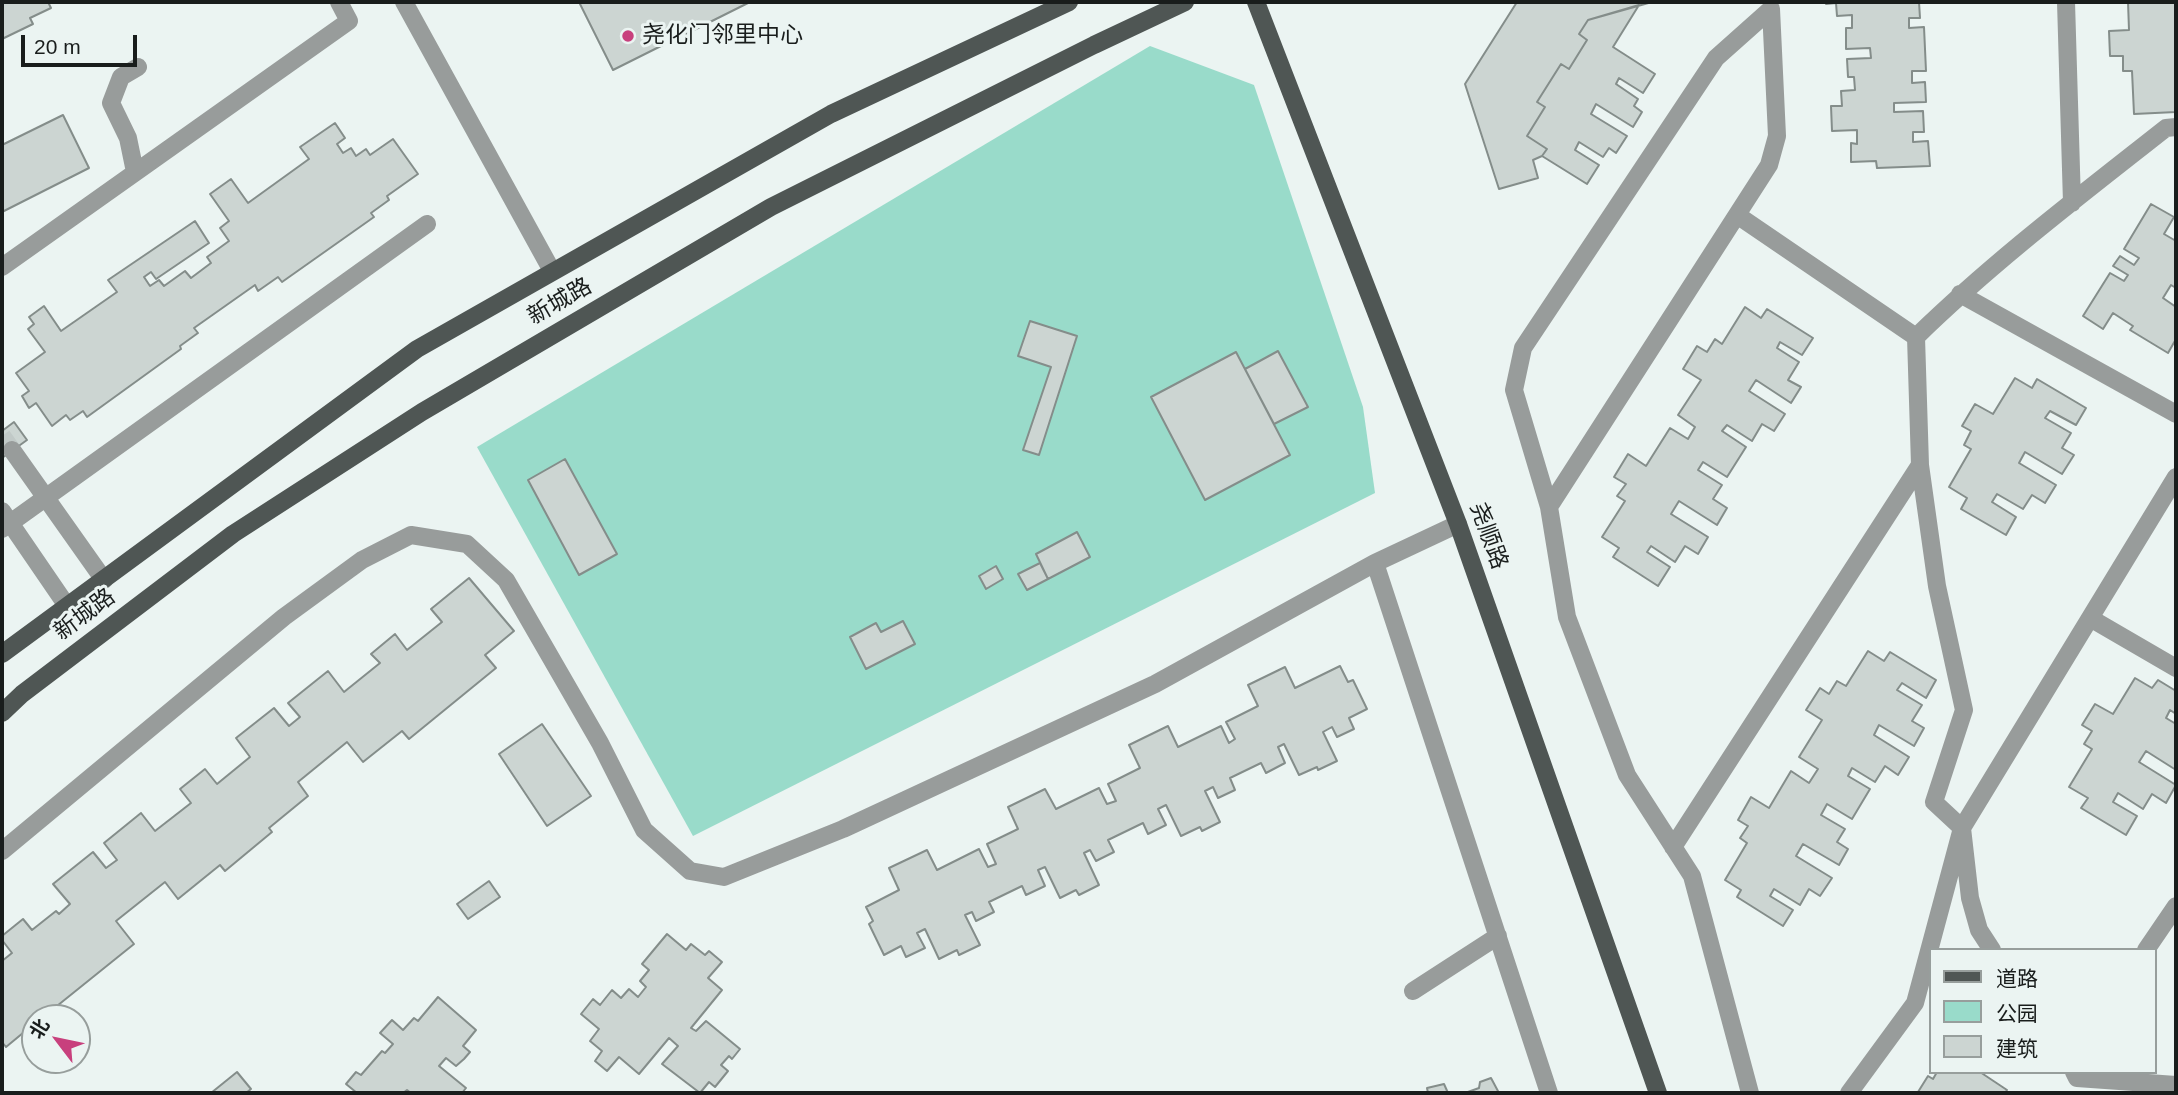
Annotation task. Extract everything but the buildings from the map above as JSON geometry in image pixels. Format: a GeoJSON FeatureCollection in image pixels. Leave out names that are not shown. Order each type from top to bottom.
{"type":"FeatureCollection","features":[{"type":"Feature","properties":{"kind":"main road","name":"新城路"},"geometry":{"type":"LineString","coordinates":[[2,654],[417,349],[831,114],[1069,2]]}},
{"type":"Feature","properties":{"kind":"main road","name":"新城路"},"geometry":{"type":"LineString","coordinates":[[2,713],[22,694],[233,534],[422,412],[771,207],[1185,2]]}},
{"type":"Feature","properties":{"kind":"main road","name":"尧顺路"},"geometry":{"type":"LineString","coordinates":[[1255,2],[1458,524],[1658,1093]]}},
{"type":"Feature","properties":{"kind":"street"},"geometry":{"type":"LineString","coordinates":[[2,267],[349,21],[339,2]]}},
{"type":"Feature","properties":{"kind":"street"},"geometry":{"type":"LineString","coordinates":[[404,2],[552,271]]}},
{"type":"Feature","properties":{"kind":"street"},"geometry":{"type":"LineString","coordinates":[[2066,2],[2072,203]]}},
{"type":"Feature","properties":{"kind":"street"},"geometry":{"type":"LineString","coordinates":[[1549,507],[1769,165],[1777,136],[1771,9],[1716,58],[1523,348],[1514,390],[1549,507],[1567,617],[1627,775],[1692,876],[1750,1093]]}},
{"type":"Feature","properties":{"kind":"street"},"geometry":{"type":"LineString","coordinates":[[135,172],[128,138],[111,103],[121,77],[138,67]]}},
{"type":"Feature","properties":{"kind":"street"},"geometry":{"type":"LineString","coordinates":[[1991,948],[1979,930],[1970,898],[1962,828],[1934,802],[1964,710],[1937,586],[1920,466],[1916,337],[1960,294],[2072,203],[2166,128],[2176,127]]}},
{"type":"Feature","properties":{"kind":"street"},"geometry":{"type":"LineString","coordinates":[[1737,215],[1916,337]]}},
{"type":"Feature","properties":{"kind":"street"},"geometry":{"type":"LineString","coordinates":[[68,606],[4,521],[45,498],[427,224]]}},
{"type":"Feature","properties":{"kind":"street"},"geometry":{"type":"LineString","coordinates":[[1960,294],[2176,414]]}},
{"type":"Feature","properties":{"kind":"street"},"geometry":{"type":"LineString","coordinates":[[12,450],[104,580]]}},
{"type":"Feature","properties":{"kind":"street"},"geometry":{"type":"LineString","coordinates":[[1673,847],[1920,466]]}},
{"type":"Feature","properties":{"kind":"street"},"geometry":{"type":"LineString","coordinates":[[1849,1093],[1914,1003],[1962,828],[2176,477]]}},
{"type":"Feature","properties":{"kind":"street"},"geometry":{"type":"LineString","coordinates":[[2,852],[284,617],[362,560],[411,535],[467,544],[506,580],[600,743],[644,830],[690,871],[724,877],[843,829],[1155,684],[1376,563],[1458,524]]}},
{"type":"Feature","properties":{"kind":"street"},"geometry":{"type":"LineString","coordinates":[[1376,563],[1549,1093]]}},
{"type":"Feature","properties":{"kind":"street"},"geometry":{"type":"LineString","coordinates":[[2090,618],[2176,668]]}},
{"type":"Feature","properties":{"kind":"street"},"geometry":{"type":"LineString","coordinates":[[2147,948],[2176,906]]}},
{"type":"Feature","properties":{"kind":"street"},"geometry":{"type":"LineString","coordinates":[[1413,991],[1498,936]]}},
{"type":"Feature","properties":{"kind":"street"},"geometry":{"type":"LineString","coordinates":[[2075,1074],[2077,1078],[2176,1085]]}},
{"type":"Feature","properties":{"kind":"green space"},"geometry":{"type":"Polygon","coordinates":[[[1150,46],[1254,85],[1363,407],[1375,493],[693,836],[477,447],[1150,46]]]}},
{"type":"Feature","properties":{"kind":"tunnel"},"geometry":{"type":"LineString","coordinates":[[2,436],[12,450]]}},
{"type":"Feature","properties":{"kind":"place","name":"尧化门邻里中心"},"geometry":{"type":"Point","coordinates":[628,36]}}]}
